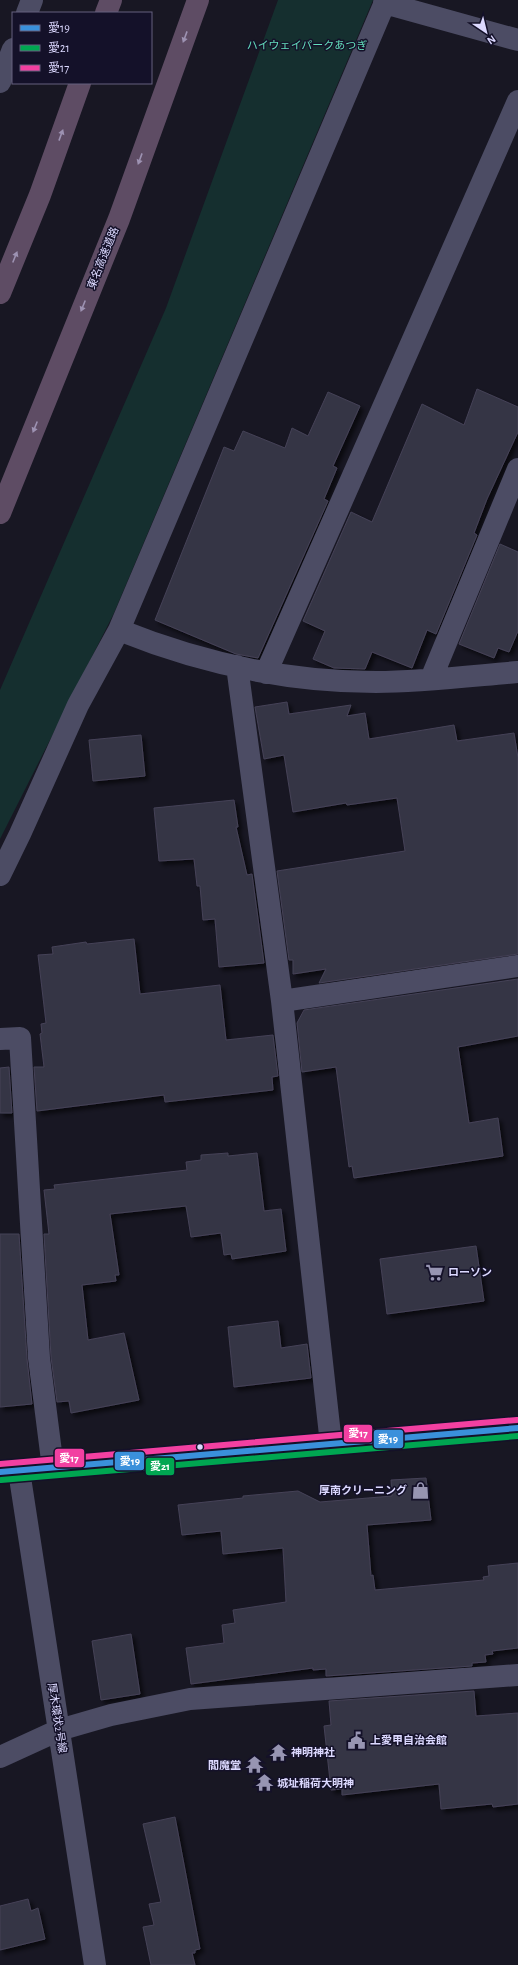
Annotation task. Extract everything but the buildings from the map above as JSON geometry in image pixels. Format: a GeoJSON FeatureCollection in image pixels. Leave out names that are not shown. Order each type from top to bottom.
{"type":"FeatureCollection","features":[{"type":"Feature","properties":{"kind":"highway"},"geometry":{"type":"LineString","coordinates":[[106,12],[110,0]]}},
{"type":"Feature","properties":{"kind":"highway","name":"東名高速道路"},"geometry":{"type":"LineString","coordinates":[[0,514],[119,219],[198,0]]}},
{"type":"Feature","properties":{"kind":"highway"},"geometry":{"type":"LineString","coordinates":[[0,293],[40,195],[80,84]]}},
{"type":"Feature","properties":{"kind":"street"},"geometry":{"type":"LineString","coordinates":[[27,12],[32,0]]}},
{"type":"Feature","properties":{"kind":"street"},"geometry":{"type":"LineString","coordinates":[[0,875],[78,705],[119,630],[385,1],[518,40]]}},
{"type":"Feature","properties":{"kind":"street"},"geometry":{"type":"LineString","coordinates":[[0,82],[12,52]]}},
{"type":"Feature","properties":{"kind":"street"},"geometry":{"type":"LineString","coordinates":[[266,673],[518,101]]}},
{"type":"Feature","properties":{"kind":"street"},"geometry":{"type":"LineString","coordinates":[[430,679],[518,469]]}},
{"type":"Feature","properties":{"kind":"street"},"geometry":{"type":"LineString","coordinates":[[119,630],[164,648],[203,659],[266,673],[320,680],[376,682],[518,672]]}},
{"type":"Feature","properties":{"kind":"street"},"geometry":{"type":"LineString","coordinates":[[237,666],[282,1001],[331,1444]]}},
{"type":"Feature","properties":{"kind":"street"},"geometry":{"type":"LineString","coordinates":[[282,1001],[518,966]]}},
{"type":"Feature","properties":{"kind":"street"},"geometry":{"type":"LineString","coordinates":[[0,1039],[20,1038],[39,1358],[53,1468]]}},
{"type":"Feature","properties":{"kind":"street"},"geometry":{"type":"LineString","coordinates":[[10,1472],[518,1428]]}},
{"type":"Feature","properties":{"kind":"street","name":"厚木環状2号線"},"geometry":{"type":"LineString","coordinates":[[10,1472],[59,1730],[95,1965]]}},
{"type":"Feature","properties":{"kind":"street"},"geometry":{"type":"LineString","coordinates":[[0,1757],[59,1730],[111,1714],[190,1699],[518,1675]]}},
{"type":"Feature","properties":{"kind":"green space","name":"ハイウェイパークあつぎ"},"geometry":{"type":"Polygon","coordinates":[[[278,0],[373,0],[114,613],[0,839],[0,690],[166,308],[278,0]]]}},
{"type":"Feature","properties":{"kind":"transit line","name":"愛17"},"geometry":{"type":"LineString","coordinates":[[0,1464],[517,1420]]}},
{"type":"Feature","properties":{"kind":"transit line","name":"愛19"},"geometry":{"type":"LineString","coordinates":[[0,1472],[518,1428]]}},
{"type":"Feature","properties":{"kind":"transit line","name":"愛21"},"geometry":{"type":"LineString","coordinates":[[1,1480],[518,1436]]}},
{"type":"Feature","properties":{"kind":"place","name":"ローソン"},"geometry":{"type":"Point","coordinates":[435,1272]}},
{"type":"Feature","properties":{"kind":"place","name":"厚南クリーニング"},"geometry":{"type":"Point","coordinates":[420,1490]}},
{"type":"Feature","properties":{"kind":"place","name":"上愛甲自治会館"},"geometry":{"type":"Point","coordinates":[357,1740]}},
{"type":"Feature","properties":{"kind":"place","name":"神明神社"},"geometry":{"type":"Point","coordinates":[278,1752]}},
{"type":"Feature","properties":{"kind":"place","name":"閻魔堂"},"geometry":{"type":"Point","coordinates":[254,1765]}},
{"type":"Feature","properties":{"kind":"place","name":"城址稲荷大明神"},"geometry":{"type":"Point","coordinates":[264,1783]}}]}
